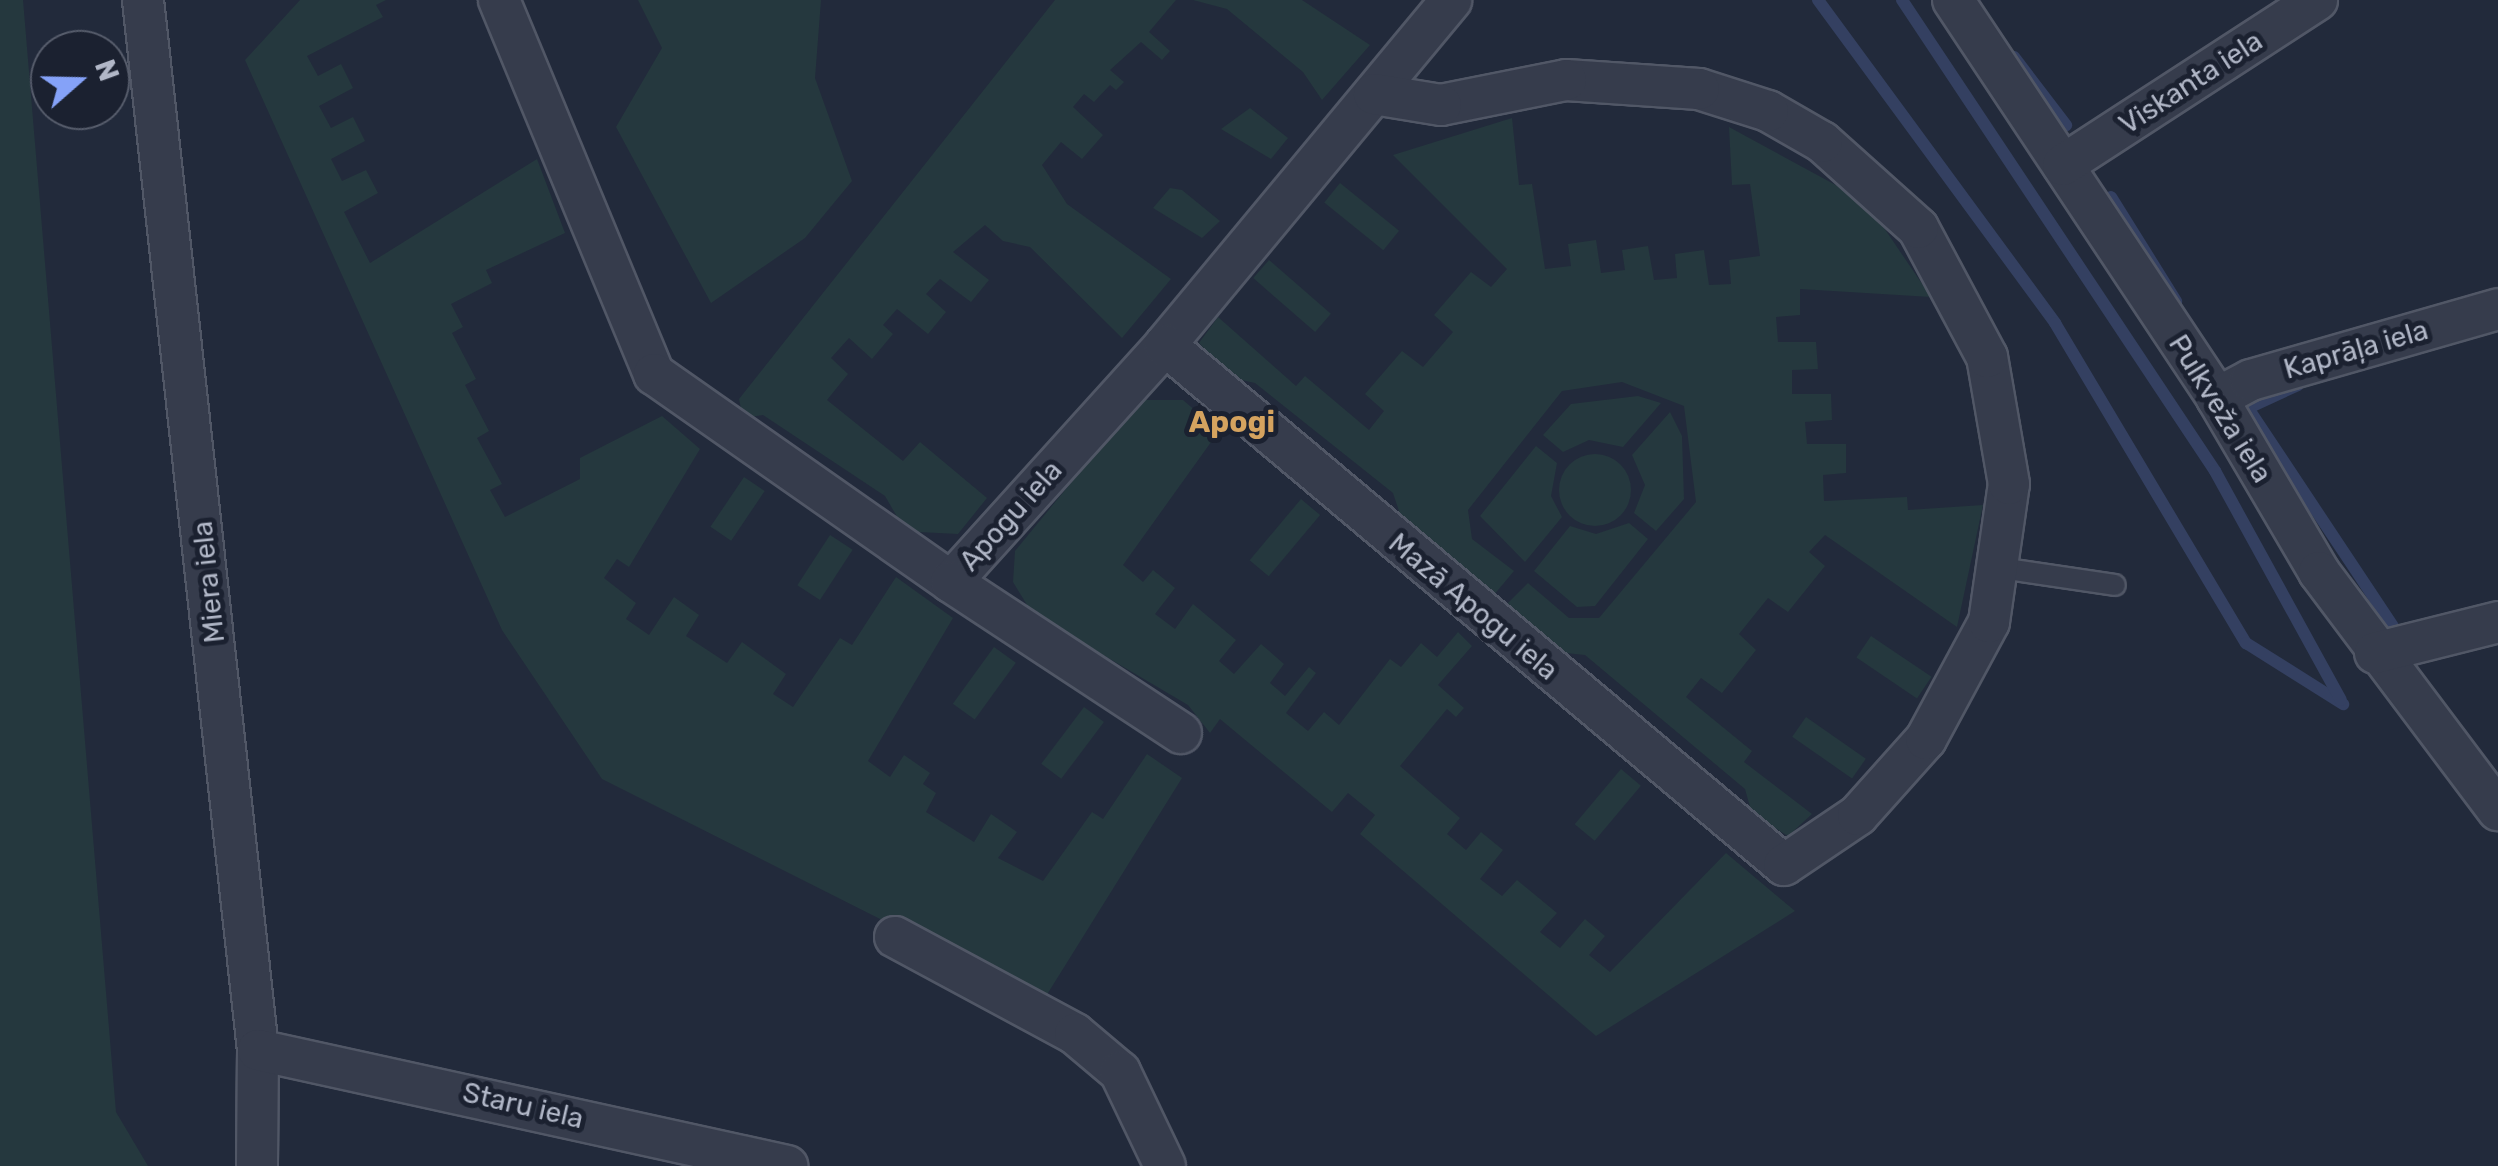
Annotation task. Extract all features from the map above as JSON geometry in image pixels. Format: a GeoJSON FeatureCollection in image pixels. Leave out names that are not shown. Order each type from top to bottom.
{"type":"FeatureCollection","features":[{"type":"Feature","properties":{"kind":"street","name":"Miera iela"},"geometry":{"type":"LineString","coordinates":[[143,0],[258,1050],[258,1166]]}},
{"type":"Feature","properties":{"kind":"street","name":"Apogu iela"},"geometry":{"type":"LineString","coordinates":[[499,0],[654,374],[951,582],[1164,345],[1451,0]]}},
{"type":"Feature","properties":{"kind":"street","name":"Pulkveža iela"},"geometry":{"type":"LineString","coordinates":[[1953,0],[2217,398],[2375,653],[2498,810]]}},
{"type":"Feature","properties":{"kind":"street","name":"Viskanta iela"},"geometry":{"type":"LineString","coordinates":[[2063,165],[2317,0]]}},
{"type":"Feature","properties":{"kind":"street"},"geometry":{"type":"LineString","coordinates":[[1374,94],[1441,105],[1566,80],[1629,80],[1768,111],[1822,142],[1918,228],[1987,357],[2008,468],[2001,568]]}},
{"type":"Feature","properties":{"kind":"street","name":"Kaprāļa iela"},"geometry":{"type":"LineString","coordinates":[[2217,398],[2251,380],[2498,308]]}},
{"type":"Feature","properties":{"kind":"street","name":"Mazā Apogu iela"},"geometry":{"type":"LineString","coordinates":[[1164,345],[1784,864],[1858,815],[1926,739],[1989,622],[2001,568]]}},
{"type":"Feature","properties":{"kind":"street"},"geometry":{"type":"LineString","coordinates":[[951,582],[1181,733]]}},
{"type":"Feature","properties":{"kind":"street"},"geometry":{"type":"LineString","coordinates":[[2375,653],[2498,622]]}},
{"type":"Feature","properties":{"kind":"street"},"geometry":{"type":"LineString","coordinates":[[895,937],[1075,1034],[1120,1072],[1165,1166]]}},
{"type":"Feature","properties":{"kind":"street","name":"Staru iela"},"geometry":{"type":"LineString","coordinates":[[258,1050],[787,1166]]}},
{"type":"Feature","properties":{"kind":"lane"},"geometry":{"type":"LineString","coordinates":[[2001,568],[2114,585]]}},
{"type":"Feature","properties":{"kind":"shaded area"},"geometry":{"type":"Polygon","coordinates":[[[0,0],[23,0],[30,130],[34,130],[116,1112],[148,1166],[0,1166],[0,0]]]}},
{"type":"Feature","properties":{"kind":"shaded area"},"geometry":{"type":"Polygon","coordinates":[[[300,0],[386,0],[376,5],[383,17],[307,56],[318,76],[341,64],[353,88],[319,106],[331,128],[353,117],[365,141],[331,159],[342,181],[366,170],[378,193],[344,212],[370,263],[537,159],[565,233],[486,270],[492,283],[451,304],[463,327],[452,333],[476,379],[465,385],[489,431],[477,438],[502,484],[490,490],[505,517],[580,479],[580,458],[662,416],[700,449],[629,567],[617,559],[604,578],[636,603],[626,619],[649,635],[674,597],[699,615],[686,636],[727,663],[742,642],[786,674],[773,694],[793,707],[840,638],[852,645],[896,577],[953,618],[868,761],[890,777],[904,755],[930,773],[923,784],[936,793],[926,812],[974,842],[991,814],[1017,832],[998,858],[1043,881],[1092,812],[1103,819],[1147,754],[1182,778],[1043,1001],[602,779],[502,630],[245,60],[300,0]]]}},
{"type":"Feature","properties":{"kind":"shaded area"},"geometry":{"type":"Polygon","coordinates":[[[638,0],[821,0],[815,78],[852,181],[805,238],[711,303],[616,127],[662,48],[638,0]]]}},
{"type":"Feature","properties":{"kind":"shaded area"},"geometry":{"type":"Polygon","coordinates":[[[1055,0],[1176,0],[1149,32],[1170,51],[1162,60],[1141,42],[1110,70],[1124,82],[1116,90],[1110,85],[1094,102],[1084,94],[1073,107],[1103,135],[1082,159],[1061,142],[1042,165],[1067,204],[1171,279],[1122,338],[1030,247],[1003,241],[985,225],[953,252],[989,280],[971,302],[940,279],[926,294],[946,312],[928,334],[897,309],[883,325],[893,334],[872,359],[849,338],[831,358],[848,374],[827,400],[903,461],[920,442],[987,498],[958,534],[919,532],[903,527],[885,496],[763,415],[743,418],[739,399],[1055,0]]]}},
{"type":"Feature","properties":{"kind":"shaded area"},"geometry":{"type":"Polygon","coordinates":[[[1193,0],[1302,0],[1370,45],[1322,100],[1303,72],[1227,9],[1193,0]]]}},
{"type":"Feature","properties":{"kind":"shaded area"},"geometry":{"type":"Polygon","coordinates":[[[1250,108],[1288,138],[1271,159],[1221,129],[1250,108]]]}},
{"type":"Feature","properties":{"kind":"shaded area"},"geometry":{"type":"Polygon","coordinates":[[[1512,118],[1519,185],[1532,184],[1545,269],[1571,266],[1568,244],[1596,240],[1601,273],[1625,270],[1622,250],[1648,246],[1654,280],[1677,278],[1675,254],[1704,250],[1709,285],[1731,284],[1729,260],[1760,256],[1750,184],[1732,185],[1729,127],[1843,189],[1880,222],[1931,297],[1800,289],[1800,315],[1776,317],[1778,342],[1816,342],[1818,369],[1792,370],[1792,394],[1831,394],[1832,420],[1805,422],[1807,444],[1846,444],[1846,473],[1823,475],[1824,501],[1907,497],[1908,510],[1983,505],[1957,627],[1825,535],[1809,552],[1825,566],[1788,612],[1768,598],[1739,634],[1756,650],[1722,693],[1701,678],[1686,697],[1752,751],[1744,762],[1812,814],[1788,836],[1752,814],[1745,789],[1585,655],[1557,652],[1505,606],[1528,583],[1569,618],[1599,618],[1696,502],[1684,406],[1622,382],[1562,391],[1468,510],[1472,539],[1514,571],[1493,596],[1402,520],[1393,493],[1255,383],[1232,378],[1199,343],[1218,317],[1296,386],[1305,376],[1369,430],[1384,411],[1365,394],[1402,351],[1423,367],[1453,332],[1434,315],[1471,272],[1491,287],[1507,269],[1393,155],[1512,118]]]}},
{"type":"Feature","properties":{"kind":"shaded area"},"geometry":{"type":"Polygon","coordinates":[[[1340,183],[1399,231],[1383,250],[1324,202],[1340,183]]]}},
{"type":"Feature","properties":{"kind":"shaded area"},"geometry":{"type":"Polygon","coordinates":[[[1170,188],[1182,190],[1220,221],[1202,238],[1153,208],[1170,188]]]}},
{"type":"Feature","properties":{"kind":"shaded area"},"geometry":{"type":"Polygon","coordinates":[[[1269,260],[1331,314],[1315,332],[1253,278],[1269,260]]]}},
{"type":"Feature","properties":{"kind":"shaded area"},"geometry":{"type":"Polygon","coordinates":[[[1638,396],[1661,403],[1623,447],[1589,440],[1563,452],[1543,435],[1571,404],[1638,396]]]}},
{"type":"Feature","properties":{"kind":"shaded area"},"geometry":{"type":"Polygon","coordinates":[[[1139,400],[1183,400],[1219,431],[1123,565],[1143,582],[1153,570],[1175,588],[1155,614],[1175,629],[1193,604],[1236,640],[1219,661],[1234,674],[1261,644],[1284,664],[1270,683],[1285,696],[1309,667],[1316,673],[1286,713],[1308,731],[1324,712],[1339,725],[1390,659],[1401,667],[1421,643],[1437,657],[1458,632],[1472,646],[1438,685],[1464,708],[1456,717],[1447,709],[1400,766],[1460,818],[1447,834],[1466,850],[1481,832],[1503,850],[1480,879],[1502,896],[1517,880],[1557,913],[1540,932],[1560,948],[1585,919],[1605,936],[1589,955],[1610,972],[1726,853],[1795,911],[1596,1036],[1360,834],[1375,815],[1348,793],[1332,812],[1220,719],[1210,733],[1188,705],[1032,613],[1013,582],[1015,551],[1139,400]]]}},
{"type":"Feature","properties":{"kind":"shaded area"},"geometry":{"type":"Polygon","coordinates":[[[1670,412],[1682,436],[1684,499],[1656,531],[1634,513],[1645,485],[1632,455],[1670,412]]]}},
{"type":"Feature","properties":{"kind":"shaded area"},"geometry":{"type":"Polygon","coordinates":[[[1536,446],[1557,463],[1551,496],[1562,517],[1525,562],[1480,516],[1536,446]]]}},
{"type":"Feature","properties":{"kind":"shaded area"},"geometry":{"type":"Polygon","coordinates":[[[1595,454],[1621,464],[1631,490],[1621,516],[1595,526],[1569,516],[1559,490],[1569,464],[1595,454]]]}},
{"type":"Feature","properties":{"kind":"shaded area"},"geometry":{"type":"Polygon","coordinates":[[[744,477],[765,491],[731,541],[710,527],[744,477]]]}},
{"type":"Feature","properties":{"kind":"shaded area"},"geometry":{"type":"Polygon","coordinates":[[[1301,499],[1320,515],[1269,576],[1250,560],[1301,499]]]}},
{"type":"Feature","properties":{"kind":"shaded area"},"geometry":{"type":"Polygon","coordinates":[[[1629,523],[1648,539],[1595,606],[1577,607],[1534,571],[1570,526],[1596,534],[1629,523]]]}},
{"type":"Feature","properties":{"kind":"shaded area"},"geometry":{"type":"Polygon","coordinates":[[[830,535],[853,550],[820,600],[797,585],[830,535]]]}},
{"type":"Feature","properties":{"kind":"shaded area"},"geometry":{"type":"Polygon","coordinates":[[[1871,636],[1932,677],[1917,698],[1856,658],[1871,636]]]}},
{"type":"Feature","properties":{"kind":"shaded area"},"geometry":{"type":"Polygon","coordinates":[[[994,647],[1016,663],[975,720],[953,704],[994,647]]]}},
{"type":"Feature","properties":{"kind":"shaded area"},"geometry":{"type":"Polygon","coordinates":[[[1084,707],[1104,722],[1061,779],[1041,764],[1084,707]]]}},
{"type":"Feature","properties":{"kind":"shaded area"},"geometry":{"type":"Polygon","coordinates":[[[1806,717],[1866,759],[1852,779],[1792,737],[1806,717]]]}},
{"type":"Feature","properties":{"kind":"shaded area"},"geometry":{"type":"Polygon","coordinates":[[[1621,769],[1641,786],[1595,841],[1575,824],[1621,769]]]}},
{"type":"Feature","properties":{"kind":"waterway"},"geometry":{"type":"LineString","coordinates":[[1818,0],[2055,323],[2246,643],[2343,704]]}},
{"type":"Feature","properties":{"kind":"waterway"},"geometry":{"type":"LineString","coordinates":[[1902,0],[2215,471],[2341,700]]}},
{"type":"Feature","properties":{"kind":"waterway"},"geometry":{"type":"LineString","coordinates":[[2014,57],[2066,125]]}},
{"type":"Feature","properties":{"kind":"waterway"},"geometry":{"type":"LineString","coordinates":[[2111,197],[2176,301]]}},
{"type":"Feature","properties":{"kind":"waterway"},"geometry":{"type":"LineString","coordinates":[[2298,385],[2248,408],[2393,626]]}},
{"type":"Feature","properties":{"kind":"district","name":"Apogi"},"geometry":{"type":"Point","coordinates":[1232,422]}}]}
